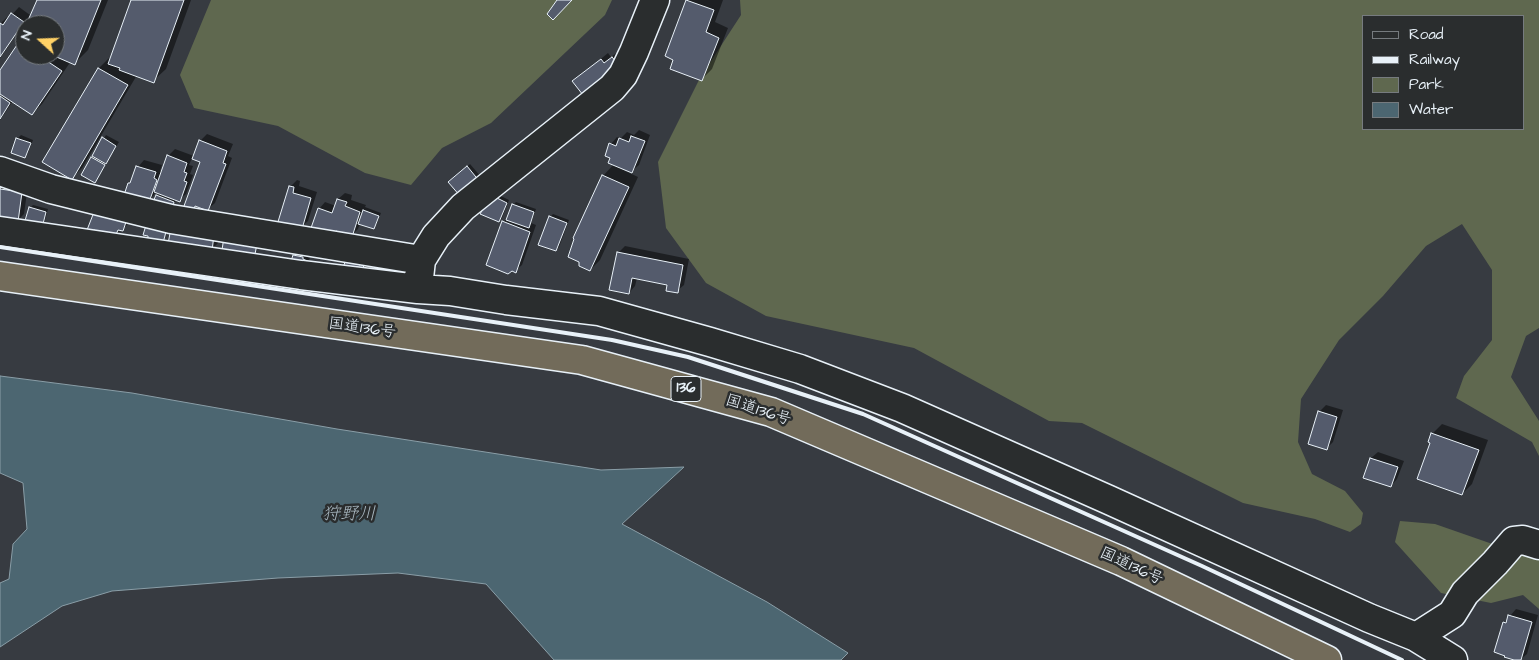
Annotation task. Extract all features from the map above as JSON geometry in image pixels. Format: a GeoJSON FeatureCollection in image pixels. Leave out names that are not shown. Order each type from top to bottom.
{"type":"FeatureCollection","features":[{"type":"Feature","properties":{"kind":"highway","name":"国道136号"},"geometry":{"type":"LineString","coordinates":[[0,276],[582,360],[771,412],[1121,561],[1327,660]]}},
{"type":"Feature","properties":{"kind":"street"},"geometry":{"type":"LineString","coordinates":[[418,289],[421,260],[436,236],[463,206],[612,88],[623,75],[655,0]]}},
{"type":"Feature","properties":{"kind":"street"},"geometry":{"type":"LineString","coordinates":[[0,171],[51,189],[171,219],[421,260]]}},
{"type":"Feature","properties":{"kind":"street"},"geometry":{"type":"LineString","coordinates":[[0,231],[301,275],[599,311],[800,369],[902,408],[1100,496],[1369,618],[1416,637],[1453,660]]}},
{"type":"Feature","properties":{"kind":"street"},"geometry":{"type":"LineString","coordinates":[[1416,637],[1452,614],[1464,593],[1496,562],[1514,541],[1523,540],[1539,545]]}},
{"type":"Feature","properties":{"kind":"green space"},"geometry":{"type":"Polygon","coordinates":[[[211,0],[612,0],[605,15],[491,123],[442,148],[411,185],[365,173],[278,126],[194,108],[180,75],[211,0]]]}},
{"type":"Feature","properties":{"kind":"green space"},"geometry":{"type":"Polygon","coordinates":[[[740,0],[1539,0],[1539,328],[1526,336],[1511,377],[1539,421],[1539,456],[1532,442],[1456,398],[1464,376],[1492,340],[1492,270],[1462,224],[1426,246],[1383,296],[1339,340],[1301,399],[1298,442],[1312,474],[1345,491],[1363,513],[1361,524],[1350,532],[1315,519],[1243,503],[1082,423],[1049,421],[914,348],[766,316],[706,283],[666,228],[658,162],[700,78],[741,15],[740,0]]]}},
{"type":"Feature","properties":{"kind":"green space"},"geometry":{"type":"Polygon","coordinates":[[[1400,521],[1435,524],[1524,555],[1539,536],[1539,609],[1523,595],[1491,603],[1441,593],[1395,542],[1400,521]]]}},
{"type":"Feature","properties":{"kind":"water","name":"狩野川"},"geometry":{"type":"Polygon","coordinates":[[[0,376],[132,393],[337,429],[601,470],[684,467],[622,524],[767,602],[848,653],[841,660],[554,660],[486,584],[398,573],[278,578],[112,591],[62,606],[0,647],[0,583],[9,579],[13,544],[27,529],[23,483],[0,473],[0,376]]]}},
{"type":"Feature","properties":{"kind":"building"},"geometry":{"type":"Polygon","coordinates":[[[37,0],[101,0],[75,65],[65,61],[65,15],[30,15],[37,0]]]}},
{"type":"Feature","properties":{"kind":"building"},"geometry":{"type":"Polygon","coordinates":[[[131,0],[184,0],[154,83],[108,64],[131,0]]]}},
{"type":"Feature","properties":{"kind":"building"},"geometry":{"type":"Polygon","coordinates":[[[557,0],[572,0],[553,20],[547,14],[557,0]]]}},
{"type":"Feature","properties":{"kind":"building"},"geometry":{"type":"Polygon","coordinates":[[[686,0],[714,10],[706,32],[719,38],[702,81],[670,69],[673,60],[665,56],[686,0]]]}},
{"type":"Feature","properties":{"kind":"building"},"geometry":{"type":"Polygon","coordinates":[[[11,13],[15,16],[15,35],[0,57],[0,23],[3,25],[11,13]]]}},
{"type":"Feature","properties":{"kind":"building"},"geometry":{"type":"Polygon","coordinates":[[[15,48],[15,65],[53,65],[62,71],[32,115],[0,94],[0,70],[15,48]]]}},
{"type":"Feature","properties":{"kind":"building"},"geometry":{"type":"Polygon","coordinates":[[[612,57],[618,64],[583,95],[572,81],[601,59],[604,63],[612,57]]]}},
{"type":"Feature","properties":{"kind":"building"},"geometry":{"type":"Polygon","coordinates":[[[98,68],[128,85],[72,180],[42,162],[98,68]]]}},
{"type":"Feature","properties":{"kind":"building"},"geometry":{"type":"Polygon","coordinates":[[[0,96],[10,103],[0,119],[0,96]]]}},
{"type":"Feature","properties":{"kind":"building"},"geometry":{"type":"Polygon","coordinates":[[[631,136],[645,141],[632,173],[608,163],[610,158],[605,156],[609,143],[616,146],[619,138],[629,142],[631,136]]]}},
{"type":"Feature","properties":{"kind":"building"},"geometry":{"type":"Polygon","coordinates":[[[102,137],[116,146],[106,164],[92,156],[102,137]]]}},
{"type":"Feature","properties":{"kind":"building"},"geometry":{"type":"Polygon","coordinates":[[[16,138],[31,143],[25,158],[11,153],[16,138]]]}},
{"type":"Feature","properties":{"kind":"building"},"geometry":{"type":"Polygon","coordinates":[[[199,140],[227,151],[223,163],[226,164],[208,211],[195,206],[194,210],[184,206],[200,162],[192,159],[199,140]]]}},
{"type":"Feature","properties":{"kind":"building"},"geometry":{"type":"Polygon","coordinates":[[[167,155],[187,163],[184,172],[187,173],[184,181],[187,182],[180,202],[154,192],[167,155]]]}},
{"type":"Feature","properties":{"kind":"building"},"geometry":{"type":"Polygon","coordinates":[[[91,157],[105,165],[95,183],[81,175],[91,157]]]}},
{"type":"Feature","properties":{"kind":"building"},"geometry":{"type":"Polygon","coordinates":[[[136,166],[156,172],[154,178],[157,180],[149,202],[124,195],[136,166]]]}},
{"type":"Feature","properties":{"kind":"building"},"geometry":{"type":"Polygon","coordinates":[[[467,166],[480,182],[461,197],[448,182],[467,166]]]}},
{"type":"Feature","properties":{"kind":"building"},"geometry":{"type":"Polygon","coordinates":[[[602,175],[629,187],[590,271],[579,266],[579,262],[568,257],[573,238],[602,175]]]}},
{"type":"Feature","properties":{"kind":"building"},"geometry":{"type":"Polygon","coordinates":[[[289,186],[294,187],[293,193],[311,198],[302,229],[277,225],[289,186]]]}},
{"type":"Feature","properties":{"kind":"building"},"geometry":{"type":"Polygon","coordinates":[[[0,189],[22,192],[18,222],[0,220],[0,189]]]}},
{"type":"Feature","properties":{"kind":"building"},"geometry":{"type":"Polygon","coordinates":[[[156,195],[174,202],[173,207],[153,202],[156,195]]]}},
{"type":"Feature","properties":{"kind":"building"},"geometry":{"type":"Polygon","coordinates":[[[495,197],[507,203],[499,222],[480,214],[487,202],[491,203],[495,197]]]}},
{"type":"Feature","properties":{"kind":"building"},"geometry":{"type":"Polygon","coordinates":[[[337,199],[347,202],[345,206],[360,212],[352,237],[336,231],[334,236],[311,228],[318,208],[332,213],[337,199]]]}},
{"type":"Feature","properties":{"kind":"building"},"geometry":{"type":"Polygon","coordinates":[[[512,204],[534,212],[529,228],[506,220],[512,204]]]}},
{"type":"Feature","properties":{"kind":"building"},"geometry":{"type":"Polygon","coordinates":[[[29,207],[46,212],[42,228],[24,224],[29,207]]]}},
{"type":"Feature","properties":{"kind":"building"},"geometry":{"type":"Polygon","coordinates":[[[363,210],[379,216],[374,229],[358,224],[363,210]]]}},
{"type":"Feature","properties":{"kind":"building"},"geometry":{"type":"Polygon","coordinates":[[[94,212],[127,219],[123,231],[118,230],[115,237],[94,230],[93,233],[87,230],[94,212]]]}},
{"type":"Feature","properties":{"kind":"building"},"geometry":{"type":"Polygon","coordinates":[[[549,216],[567,223],[556,251],[538,245],[549,216]]]}},
{"type":"Feature","properties":{"kind":"building"},"geometry":{"type":"Polygon","coordinates":[[[502,221],[530,232],[516,273],[512,271],[508,274],[486,265],[502,221]]]}},
{"type":"Feature","properties":{"kind":"building"},"geometry":{"type":"Polygon","coordinates":[[[147,222],[167,228],[163,243],[148,239],[148,236],[143,235],[147,222]]]}},
{"type":"Feature","properties":{"kind":"building"},"geometry":{"type":"Polygon","coordinates":[[[171,228],[214,235],[212,251],[168,244],[171,228]]]}},
{"type":"Feature","properties":{"kind":"building"},"geometry":{"type":"Polygon","coordinates":[[[224,237],[257,244],[255,254],[249,253],[248,256],[222,250],[224,237]]]}},
{"type":"Feature","properties":{"kind":"building"},"geometry":{"type":"Polygon","coordinates":[[[617,252],[683,265],[678,293],[666,291],[667,285],[632,278],[629,294],[609,290],[617,252]]]}},
{"type":"Feature","properties":{"kind":"building"},"geometry":{"type":"Polygon","coordinates":[[[293,255],[303,257],[307,261],[306,265],[291,261],[293,255]]]}},
{"type":"Feature","properties":{"kind":"building"},"geometry":{"type":"Polygon","coordinates":[[[346,260],[360,265],[361,261],[365,262],[362,271],[352,267],[351,270],[343,267],[346,260]]]}},
{"type":"Feature","properties":{"kind":"building"},"geometry":{"type":"Polygon","coordinates":[[[1318,411],[1337,417],[1327,450],[1308,444],[1318,411]]]}},
{"type":"Feature","properties":{"kind":"building"},"geometry":{"type":"Polygon","coordinates":[[[1431,433],[1479,450],[1462,495],[1417,479],[1430,443],[1428,442],[1431,433]]]}},
{"type":"Feature","properties":{"kind":"building"},"geometry":{"type":"Polygon","coordinates":[[[1370,458],[1398,467],[1391,487],[1363,478],[1370,458]]]}},
{"type":"Feature","properties":{"kind":"building"},"geometry":{"type":"Polygon","coordinates":[[[1508,615],[1532,622],[1521,660],[1514,660],[1494,652],[1503,622],[1506,623],[1508,615]]]}},
{"type":"Feature","properties":{"kind":"railway"},"geometry":{"type":"LineString","coordinates":[[0,247],[612,340],[688,357],[863,414],[1202,566],[1402,660]]}}]}
